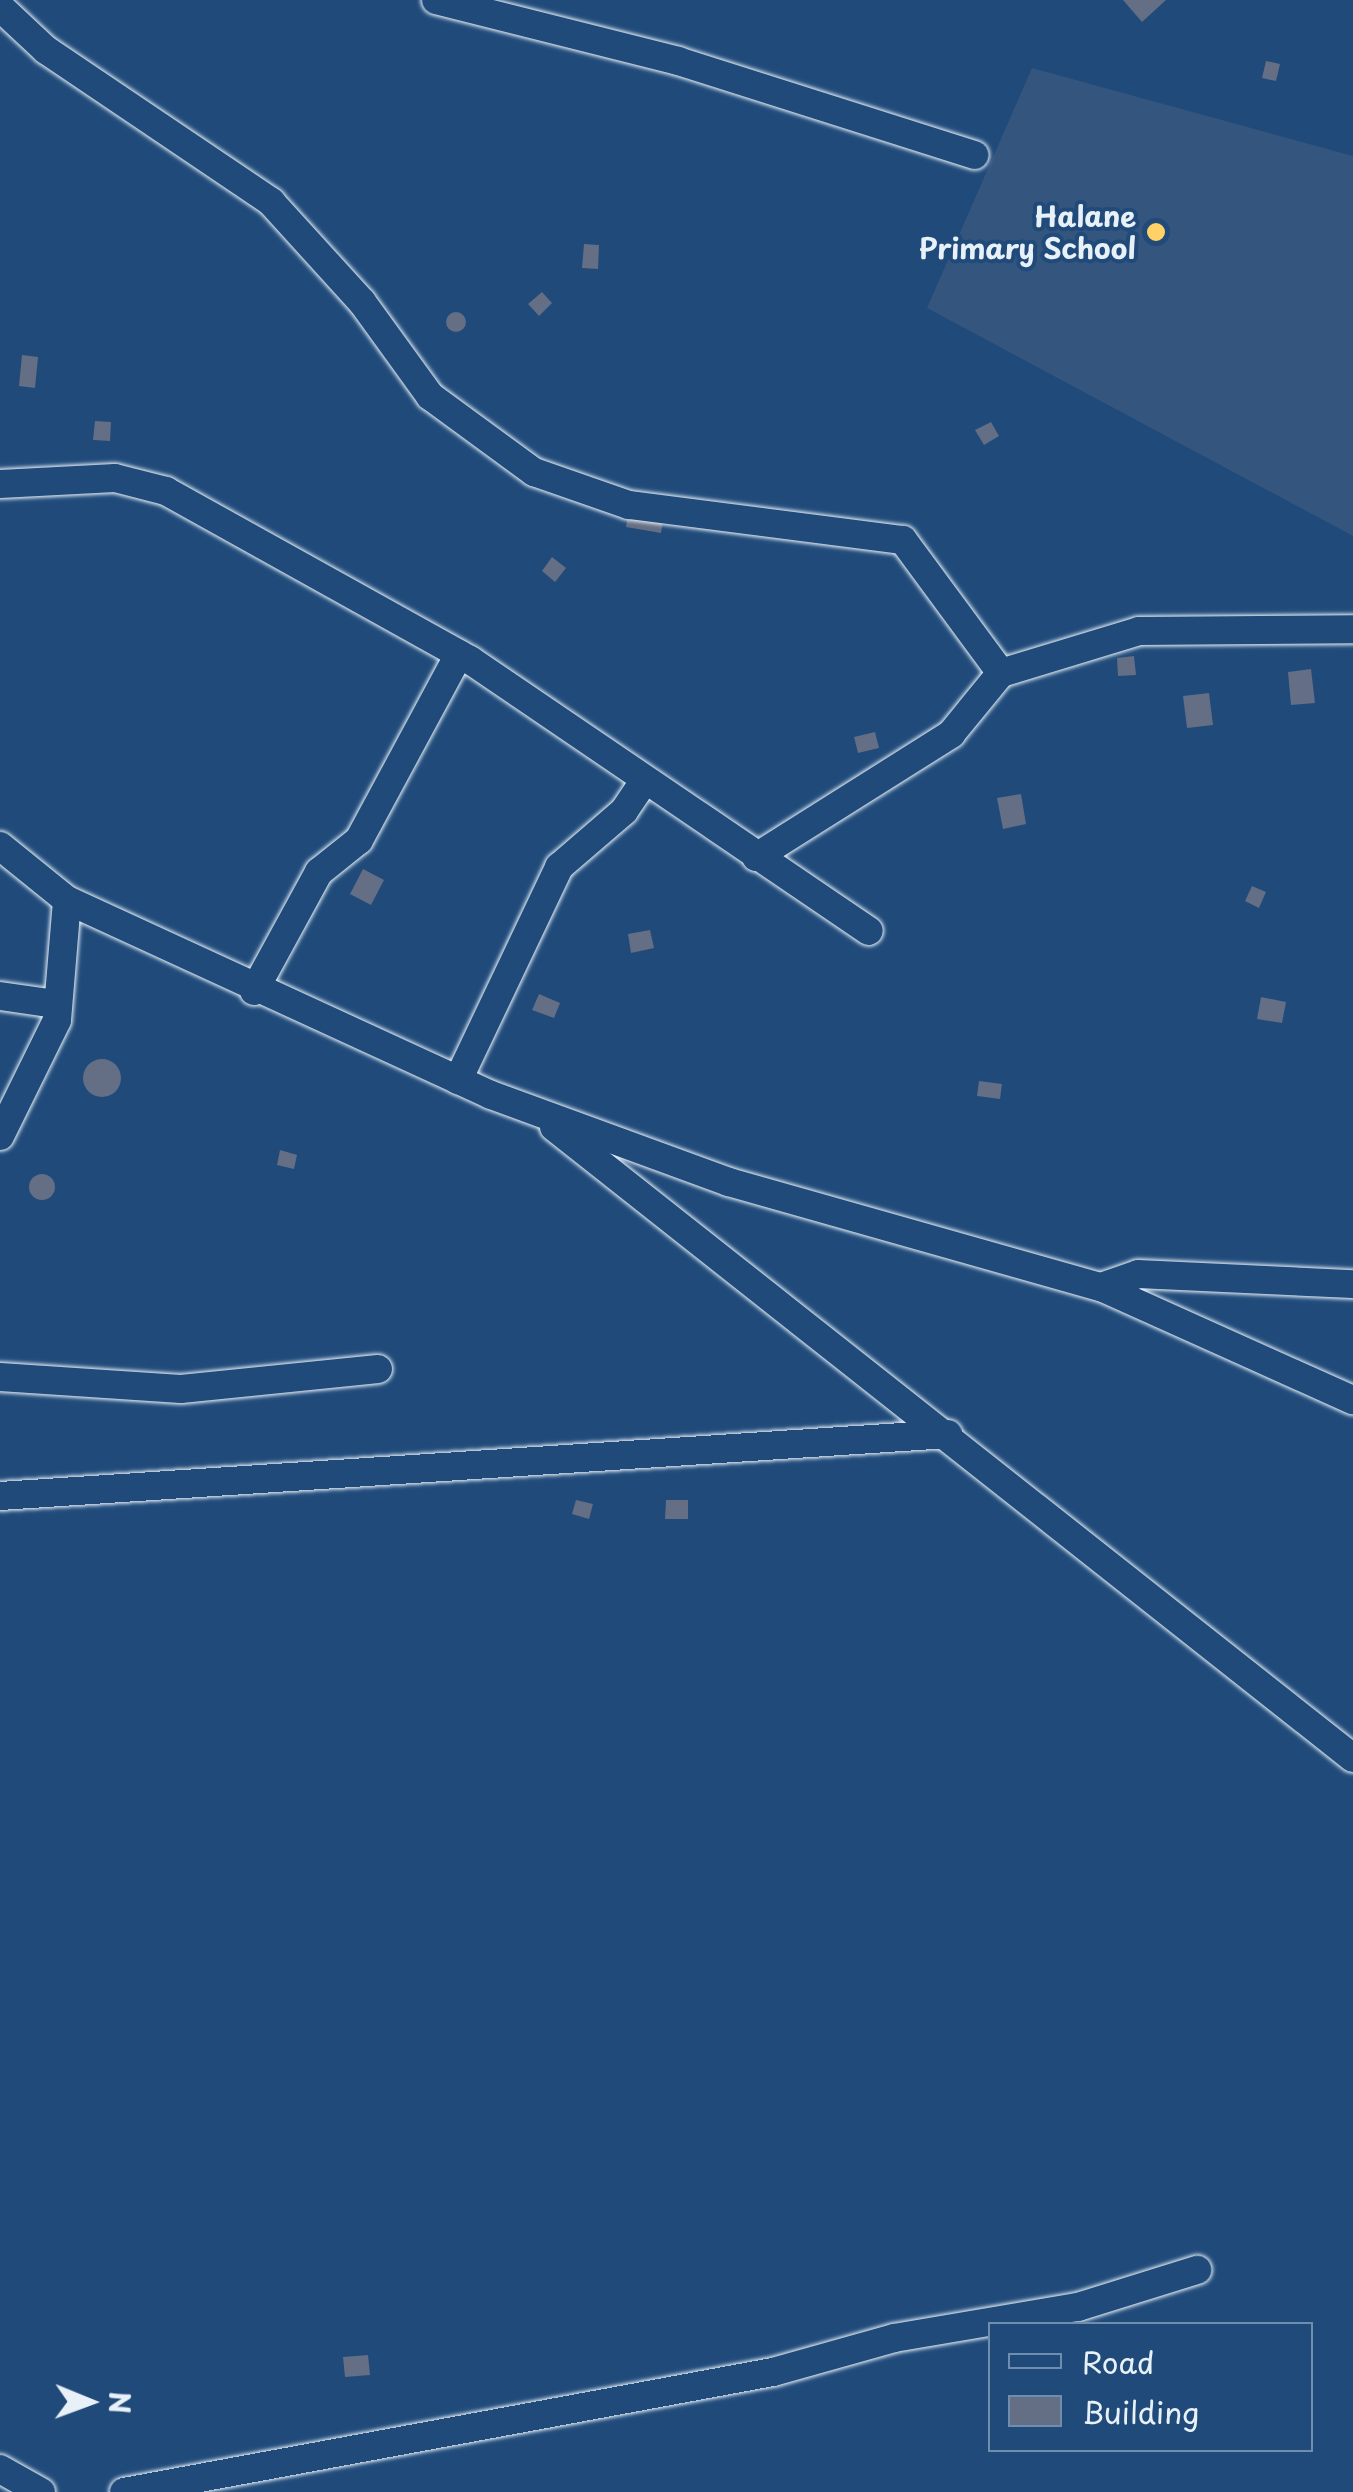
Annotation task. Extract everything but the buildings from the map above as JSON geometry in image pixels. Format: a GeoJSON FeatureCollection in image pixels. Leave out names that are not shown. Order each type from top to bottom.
{"type":"FeatureCollection","features":[{"type":"Feature","properties":{"kind":"street"},"geometry":{"type":"LineString","coordinates":[[436,0],[678,60],[974,155]]}},
{"type":"Feature","properties":{"kind":"street"},"geometry":{"type":"LineString","coordinates":[[0,8],[46,50],[272,202],[362,302],[430,396],[491,444],[534,472],[629,505],[902,540],[1002,673]]}},
{"type":"Feature","properties":{"kind":"street"},"geometry":{"type":"LineString","coordinates":[[0,484],[144,481],[459,654],[868,931]]}},
{"type":"Feature","properties":{"kind":"street"},"geometry":{"type":"LineString","coordinates":[[756,857],[951,734],[1002,673],[1102,636],[1353,629]]}},
{"type":"Feature","properties":{"kind":"street"},"geometry":{"type":"LineString","coordinates":[[254,991],[320,872],[360,840],[459,654]]}},
{"type":"Feature","properties":{"kind":"street"},"geometry":{"type":"LineString","coordinates":[[458,1080],[559,867],[624,811],[644,781]]}},
{"type":"Feature","properties":{"kind":"street"},"geometry":{"type":"LineString","coordinates":[[0,846],[67,900],[254,991],[458,1080],[729,1182],[1101,1287],[1353,1400]]}},
{"type":"Feature","properties":{"kind":"street"},"geometry":{"type":"LineString","coordinates":[[0,1136],[57,1020],[67,900]]}},
{"type":"Feature","properties":{"kind":"street"},"geometry":{"type":"LineString","coordinates":[[0,996],[56,1004]]}},
{"type":"Feature","properties":{"kind":"street"},"geometry":{"type":"LineString","coordinates":[[534,1111],[948,1434],[1353,1758]]}},
{"type":"Feature","properties":{"kind":"street"},"geometry":{"type":"LineString","coordinates":[[1101,1287],[1138,1274],[1353,1284]]}},
{"type":"Feature","properties":{"kind":"street"},"geometry":{"type":"LineString","coordinates":[[0,1377],[181,1389],[378,1368]]}},
{"type":"Feature","properties":{"kind":"street"},"geometry":{"type":"LineString","coordinates":[[0,1496],[948,1434]]}},
{"type":"Feature","properties":{"kind":"street"},"geometry":{"type":"LineString","coordinates":[[989,2322],[1078,2307],[1197,2270]]}},
{"type":"Feature","properties":{"kind":"street"},"geometry":{"type":"LineString","coordinates":[[124,2492],[773,2372],[894,2338],[988,2322]]}},
{"type":"Feature","properties":{"kind":"street"},"geometry":{"type":"LineString","coordinates":[[0,2469],[41,2492]]}},
{"type":"Feature","properties":{"kind":"shaded area","name":"Halane Primary School"},"geometry":{"type":"Polygon","coordinates":[[[1032,68],[1353,156],[1353,536],[927,308],[1032,68]]]}},
{"type":"Feature","properties":{"kind":"place","name":"Halane Primary School"},"geometry":{"type":"Point","coordinates":[1156,232]}}]}
